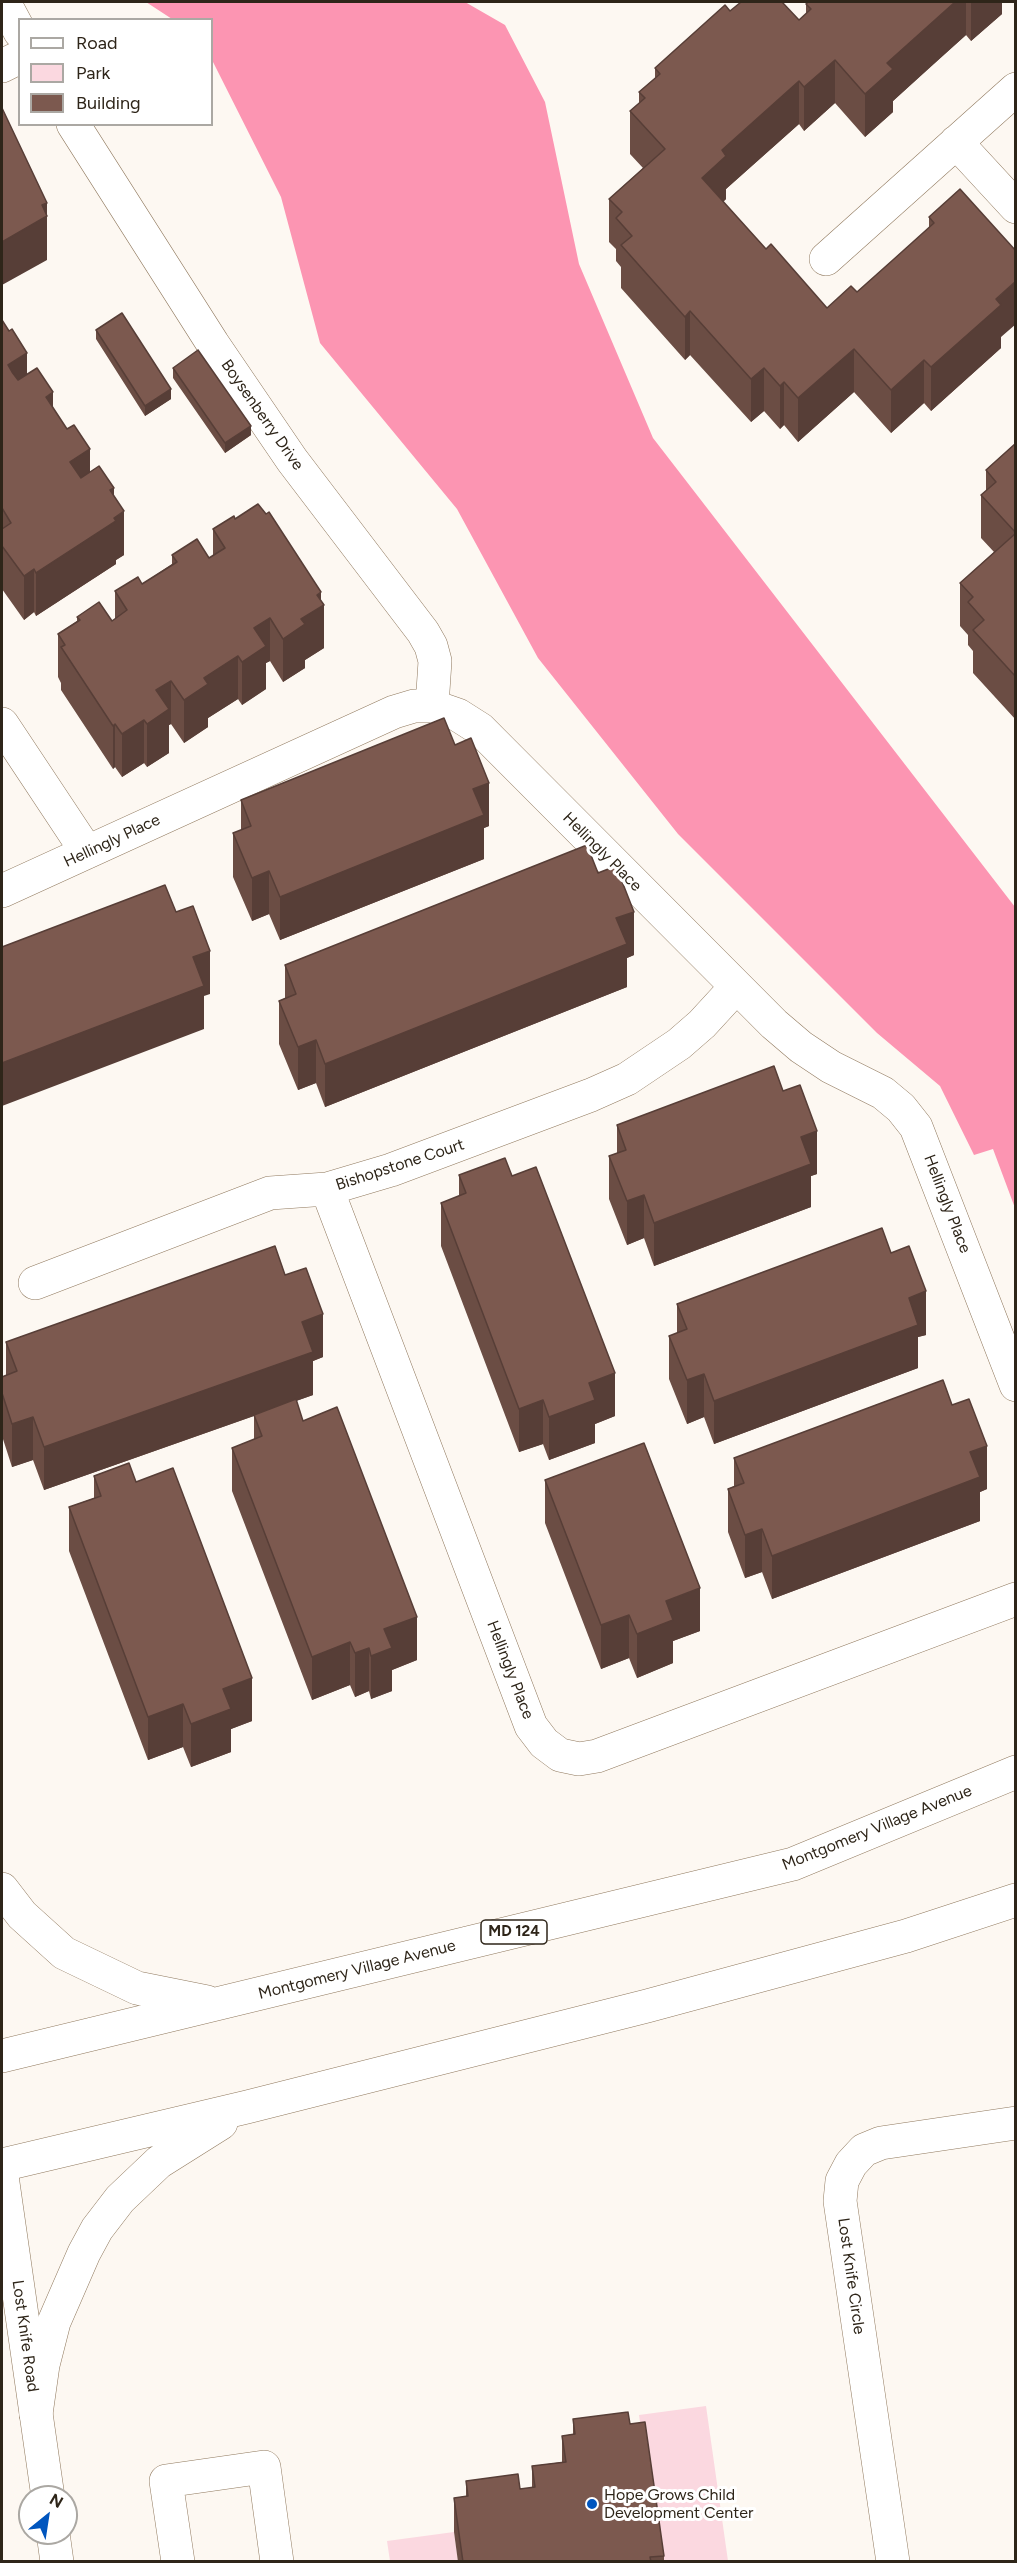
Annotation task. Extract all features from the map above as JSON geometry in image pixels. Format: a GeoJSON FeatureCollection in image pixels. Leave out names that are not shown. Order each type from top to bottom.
{"type":"FeatureCollection","features":[{"type":"Feature","properties":{"kind":"street"},"geometry":{"type":"LineString","coordinates":[[4,2],[18,28]]}},
{"type":"Feature","properties":{"kind":"street"},"geometry":{"type":"LineString","coordinates":[[2,66],[18,58]]}},
{"type":"Feature","properties":{"kind":"street"},"geometry":{"type":"LineString","coordinates":[[826,259],[1016,88]]}},
{"type":"Feature","properties":{"kind":"street","name":"Boysenberry Drive"},"geometry":{"type":"LineString","coordinates":[[74,126],[213,344],[292,460],[423,632],[431,646],[435,661],[432,706]]}},
{"type":"Feature","properties":{"kind":"street"},"geometry":{"type":"LineString","coordinates":[[956,142],[1016,207]]}},
{"type":"Feature","properties":{"kind":"street","name":"Hellingly Place"},"geometry":{"type":"LineString","coordinates":[[2,891],[394,712],[414,706],[432,706],[458,715],[480,729],[736,987],[801,1047],[831,1067],[883,1093],[901,1108],[916,1127],[1016,1385]]}},
{"type":"Feature","properties":{"kind":"street"},"geometry":{"type":"LineString","coordinates":[[2,724],[87,852]]}},
{"type":"Feature","properties":{"kind":"street","name":"Bishopstone Court"},"geometry":{"type":"LineString","coordinates":[[35,1283],[270,1193],[327,1189],[459,1146],[591,1095],[627,1078],[679,1044],[702,1024],[736,987]]}},
{"type":"Feature","properties":{"kind":"street","name":"Hellingly Place"},"geometry":{"type":"LineString","coordinates":[[327,1189],[531,1726],[544,1743],[560,1755],[579,1759],[597,1756],[1016,1599]]}},
{"type":"Feature","properties":{"kind":"street","name":"Montgomery Village Avenue"},"geometry":{"type":"LineString","coordinates":[[2,2056],[793,1864],[1016,1772]]}},
{"type":"Feature","properties":{"kind":"street"},"geometry":{"type":"LineString","coordinates":[[2,1889],[22,1915],[64,1953],[137,1988],[217,2004]]}},
{"type":"Feature","properties":{"kind":"street"},"geometry":{"type":"LineString","coordinates":[[2,2165],[247,2107],[681,1997],[906,1936],[1016,1900]]}},
{"type":"Feature","properties":{"kind":"street"},"geometry":{"type":"LineString","coordinates":[[36,2414],[43,2365],[54,2322],[97,2229],[120,2199],[159,2162],[247,2107]]}},
{"type":"Feature","properties":{"kind":"street","name":"Lost Knife Circle"},"geometry":{"type":"LineString","coordinates":[[893,2562],[840,2201],[842,2181],[851,2164],[864,2150],[881,2143],[1016,2123]]}},
{"type":"Feature","properties":{"kind":"street","name":"Lost Knife Road"},"geometry":{"type":"LineString","coordinates":[[2,2176],[46,2485]]}},
{"type":"Feature","properties":{"kind":"street"},"geometry":{"type":"LineString","coordinates":[[178,2562],[166,2481],[264,2467],[277,2562]]}},
{"type":"Feature","properties":{"kind":"street"},"geometry":{"type":"LineString","coordinates":[[55,2545],[57,2562]]}},
{"type":"Feature","properties":{"kind":"green space"},"geometry":{"type":"Polygon","coordinates":[[[706,2406],[728,2561],[660,2561],[639,2415],[706,2406]]]}},
{"type":"Feature","properties":{"kind":"green space"},"geometry":{"type":"Polygon","coordinates":[[[454,2532],[458,2561],[390,2561],[387,2541],[454,2532]]]}},
{"type":"Feature","properties":{"kind":"shaded area"},"geometry":{"type":"Polygon","coordinates":[[[146,2],[465,2],[505,25],[545,102],[579,264],[653,438],[1015,907],[1015,1208],[993,1149],[974,1155],[940,1086],[877,1033],[678,834],[538,658],[457,509],[320,343],[281,197],[213,62],[213,18],[170,18],[146,2]]]}},
{"type":"Feature","properties":{"kind":"building"},"geometry":{"type":"Polygon","coordinates":[[[741,2],[782,2],[799,20],[811,9],[806,4],[808,2],[955,2],[887,63],[893,69],[865,94],[835,60],[804,87],[799,81],[722,150],[726,156],[702,178],[766,249],[771,244],[827,308],[851,286],[857,292],[894,259],[934,223],[929,217],[960,189],[1016,251],[1016,281],[996,299],[1001,305],[931,367],[924,360],[891,390],[854,349],[798,398],[784,382],[780,386],[764,368],[751,379],[690,311],[685,317],[621,245],[632,236],[616,218],[622,212],[609,199],[665,149],[630,111],[645,98],[639,92],[660,74],[655,68],[725,5],[730,11],[741,2]]]}},
{"type":"Feature","properties":{"kind":"building"},"geometry":{"type":"Polygon","coordinates":[[[2,108],[47,203],[42,205],[47,216],[2,242],[2,108]]]}},
{"type":"Feature","properties":{"kind":"building"},"geometry":{"type":"Polygon","coordinates":[[[122,313],[171,389],[145,406],[96,330],[122,313]]]}},
{"type":"Feature","properties":{"kind":"building"},"geometry":{"type":"Polygon","coordinates":[[[2,320],[9,331],[12,329],[27,353],[8,365],[12,372],[18,380],[37,368],[53,392],[46,397],[67,429],[74,425],[90,449],[70,462],[81,478],[99,466],[114,488],[110,490],[124,511],[114,518],[116,521],[36,573],[34,569],[24,576],[2,546],[2,529],[11,523],[2,508],[2,320]]]}},
{"type":"Feature","properties":{"kind":"building"},"geometry":{"type":"Polygon","coordinates":[[[198,350],[251,426],[225,443],[173,368],[198,350]]]}},
{"type":"Feature","properties":{"kind":"building"},"geometry":{"type":"Polygon","coordinates":[[[1016,443],[1016,533],[981,495],[996,482],[986,470],[1016,443]]]}},
{"type":"Feature","properties":{"kind":"building"},"geometry":{"type":"Polygon","coordinates":[[[258,504],[266,514],[269,512],[321,592],[317,595],[324,605],[301,619],[305,624],[283,639],[270,618],[254,628],[266,646],[242,662],[238,656],[204,678],[208,684],[184,700],[171,681],[156,690],[169,709],[147,724],[144,720],[122,734],[115,724],[113,726],[61,647],[65,645],[58,634],[80,620],[77,617],[99,602],[112,621],[127,610],[115,591],[138,577],[142,584],[177,562],[172,555],[197,539],[209,558],[225,548],[213,529],[234,516],[235,519],[258,504]]]}},
{"type":"Feature","properties":{"kind":"building"},"geometry":{"type":"Polygon","coordinates":[[[1016,533],[1016,677],[973,630],[984,620],[968,602],[973,597],[960,583],[1016,533]]]}},
{"type":"Feature","properties":{"kind":"building"},"geometry":{"type":"Polygon","coordinates":[[[444,718],[455,745],[471,738],[489,783],[473,789],[484,815],[280,897],[269,871],[252,878],[233,833],[251,826],[241,800],[444,718]]]}},
{"type":"Feature","properties":{"kind":"building"},"geometry":{"type":"Polygon","coordinates":[[[587,845],[598,873],[616,866],[634,912],[616,918],[627,944],[325,1064],[316,1040],[298,1047],[279,1001],[296,994],[285,965],[587,845]]]}},
{"type":"Feature","properties":{"kind":"building"},"geometry":{"type":"Polygon","coordinates":[[[165,885],[176,912],[193,906],[210,951],[193,957],[204,986],[2,1063],[2,947],[165,885]]]}},
{"type":"Feature","properties":{"kind":"building"},"geometry":{"type":"Polygon","coordinates":[[[774,1066],[783,1091],[800,1085],[817,1131],[801,1137],[811,1164],[654,1223],[644,1195],[627,1201],[609,1156],[626,1150],[617,1125],[774,1066]]]}},
{"type":"Feature","properties":{"kind":"building"},"geometry":{"type":"Polygon","coordinates":[[[505,1158],[512,1176],[536,1167],[615,1373],[589,1383],[595,1400],[549,1417],[543,1400],[519,1409],[441,1203],[466,1193],[459,1175],[505,1158]]]}},
{"type":"Feature","properties":{"kind":"building"},"geometry":{"type":"Polygon","coordinates":[[[882,1228],[891,1253],[909,1246],[926,1291],[909,1298],[918,1325],[714,1401],[704,1374],[687,1380],[669,1336],[687,1329],[677,1304],[882,1228]]]}},
{"type":"Feature","properties":{"kind":"building"},"geometry":{"type":"Polygon","coordinates":[[[275,1246],[285,1275],[306,1268],[323,1314],[302,1322],[313,1352],[44,1447],[33,1417],[12,1424],[2,1393],[2,1377],[17,1371],[6,1342],[275,1246]]]}},
{"type":"Feature","properties":{"kind":"building"},"geometry":{"type":"Polygon","coordinates":[[[943,1380],[952,1405],[969,1399],[987,1446],[970,1452],[980,1477],[772,1556],[762,1529],[745,1535],[728,1489],[744,1483],[734,1458],[943,1380]]]}},
{"type":"Feature","properties":{"kind":"building"},"geometry":{"type":"Polygon","coordinates":[[[296,1399],[303,1421],[337,1407],[417,1617],[384,1629],[392,1648],[371,1656],[369,1648],[355,1653],[350,1642],[312,1657],[232,1448],[262,1436],[254,1415],[296,1399]]]}},
{"type":"Feature","properties":{"kind":"building"},"geometry":{"type":"Polygon","coordinates":[[[644,1443],[700,1588],[666,1601],[673,1620],[637,1634],[629,1615],[601,1625],[545,1480],[644,1443]]]}},
{"type":"Feature","properties":{"kind":"building"},"geometry":{"type":"Polygon","coordinates":[[[129,1463],[136,1482],[173,1468],[252,1678],[223,1689],[231,1709],[191,1724],[183,1704],[148,1717],[69,1507],[101,1496],[94,1476],[129,1463]]]}},
{"type":"Feature","properties":{"kind":"building","name":"Hope Grows Child Development Center"},"geometry":{"type":"Polygon","coordinates":[[[628,2412],[630,2424],[645,2422],[664,2556],[650,2557],[651,2562],[463,2562],[454,2498],[468,2496],[466,2481],[518,2474],[520,2489],[535,2487],[532,2466],[566,2462],[562,2436],[575,2434],[573,2419],[628,2412]]]}},
{"type":"Feature","properties":{"kind":"place","name":"Hope Grows Child Development Center"},"geometry":{"type":"Point","coordinates":[592,2504]}}]}
